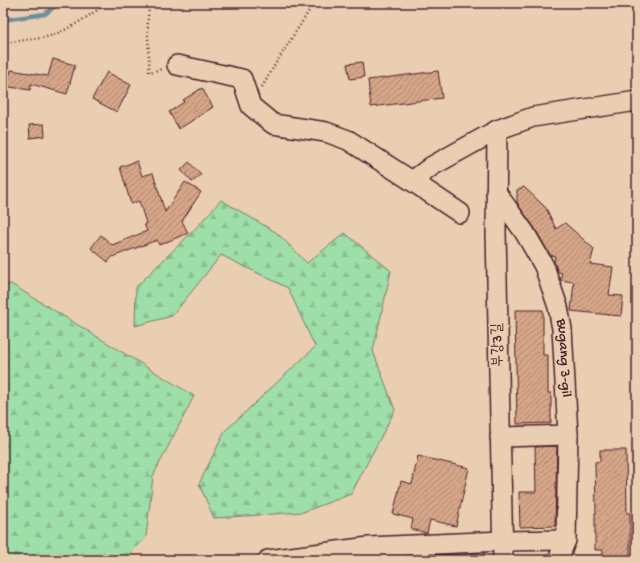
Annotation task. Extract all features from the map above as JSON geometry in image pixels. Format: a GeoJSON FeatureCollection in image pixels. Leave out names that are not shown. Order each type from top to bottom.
{"type":"FeatureCollection","features":[{"type":"Feature","properties":{"kind":"street"},"geometry":{"type":"LineString","coordinates":[[177,65],[242,79],[251,106],[273,124],[326,132],[348,140],[460,213]]}},
{"type":"Feature","properties":{"kind":"street"},"geometry":{"type":"LineString","coordinates":[[412,181],[432,166],[497,130],[533,117],[637,101]]}},
{"type":"Feature","properties":{"kind":"street","name":"부강3길"},"geometry":{"type":"LineString","coordinates":[[497,130],[496,192],[503,560]]}},
{"type":"Feature","properties":{"kind":"street","name":"Bugang 3-gil"},"geometry":{"type":"LineString","coordinates":[[496,192],[525,233],[544,266],[558,307],[562,328],[568,435],[566,540],[558,560]]}},
{"type":"Feature","properties":{"kind":"street"},"geometry":{"type":"LineString","coordinates":[[500,437],[568,435]]}},
{"type":"Feature","properties":{"kind":"street"},"geometry":{"type":"LineString","coordinates":[[268,560],[369,547],[502,540],[566,540]]}},
{"type":"Feature","properties":{"kind":"path"},"geometry":{"type":"LineString","coordinates":[[3,44],[47,37],[66,29],[108,3]]}},
{"type":"Feature","properties":{"kind":"path"},"geometry":{"type":"LineString","coordinates":[[150,3],[147,27],[150,58],[149,72],[177,65]]}},
{"type":"Feature","properties":{"kind":"path"},"geometry":{"type":"LineString","coordinates":[[251,106],[314,3]]}},
{"type":"Feature","properties":{"kind":"green space"},"geometry":{"type":"Polygon","coordinates":[[[221,200],[277,233],[307,263],[345,233],[391,271],[373,351],[395,410],[351,494],[303,512],[214,518],[199,484],[225,431],[315,347],[288,288],[221,255],[172,316],[135,326],[136,287],[195,229],[221,200]]]}},
{"type":"Feature","properties":{"kind":"green space"},"geometry":{"type":"Polygon","coordinates":[[[11,284],[194,396],[153,476],[146,537],[125,560],[3,560],[3,286],[11,284]]]}},
{"type":"Feature","properties":{"kind":"building"},"geometry":{"type":"Polygon","coordinates":[[[53,59],[75,65],[67,94],[31,84],[30,90],[3,86],[3,79],[9,77],[11,70],[48,76],[53,59]]]}},
{"type":"Feature","properties":{"kind":"building"},"geometry":{"type":"Polygon","coordinates":[[[362,62],[364,77],[350,79],[347,64],[362,62]]]}},
{"type":"Feature","properties":{"kind":"building"},"geometry":{"type":"Polygon","coordinates":[[[438,71],[442,98],[371,107],[368,80],[438,71]]]}},
{"type":"Feature","properties":{"kind":"building"},"geometry":{"type":"Polygon","coordinates":[[[107,72],[131,85],[117,112],[92,99],[107,72]]]}},
{"type":"Feature","properties":{"kind":"building"},"geometry":{"type":"Polygon","coordinates":[[[202,88],[213,107],[179,129],[169,112],[184,102],[183,100],[202,88]]]}},
{"type":"Feature","properties":{"kind":"building"},"geometry":{"type":"Polygon","coordinates":[[[44,124],[45,136],[30,138],[29,125],[44,124]]]}},
{"type":"Feature","properties":{"kind":"building"},"geometry":{"type":"Polygon","coordinates":[[[137,161],[142,176],[153,173],[165,212],[185,182],[201,192],[182,221],[188,233],[159,245],[157,240],[112,257],[108,262],[91,248],[101,235],[112,245],[147,231],[139,201],[131,204],[120,167],[137,161]]]}},
{"type":"Feature","properties":{"kind":"building"},"geometry":{"type":"Polygon","coordinates":[[[189,162],[201,175],[192,182],[181,170],[189,162]]]}},
{"type":"Feature","properties":{"kind":"building"},"geometry":{"type":"Polygon","coordinates":[[[524,187],[546,208],[556,229],[565,223],[594,249],[590,264],[613,267],[609,295],[623,296],[621,316],[571,311],[574,282],[560,280],[562,273],[558,272],[554,262],[555,256],[550,255],[534,227],[519,206],[517,202],[517,190],[524,187]]]}},
{"type":"Feature","properties":{"kind":"building"},"geometry":{"type":"Polygon","coordinates":[[[515,310],[543,310],[543,355],[548,355],[548,393],[551,393],[551,423],[517,424],[515,310]]]}},
{"type":"Feature","properties":{"kind":"building"},"geometry":{"type":"Polygon","coordinates":[[[557,446],[555,526],[520,527],[519,492],[536,492],[535,447],[557,446]]]}},
{"type":"Feature","properties":{"kind":"building"},"geometry":{"type":"Polygon","coordinates":[[[600,450],[626,450],[627,513],[630,513],[630,560],[612,560],[611,558],[603,558],[603,550],[595,550],[595,462],[600,461],[600,450]]]}},
{"type":"Feature","properties":{"kind":"building"},"geometry":{"type":"Polygon","coordinates":[[[418,456],[469,468],[456,526],[430,520],[427,533],[411,529],[413,519],[393,514],[401,481],[412,484],[418,456]]]}},
{"type":"Feature","properties":{"kind":"building"},"geometry":{"type":"Polygon","coordinates":[[[485,553],[485,560],[435,560],[435,555],[485,553]]]}},
{"type":"Feature","properties":{"kind":"waterway"},"geometry":{"type":"LineString","coordinates":[[3,20],[45,14],[59,3]]}}]}
